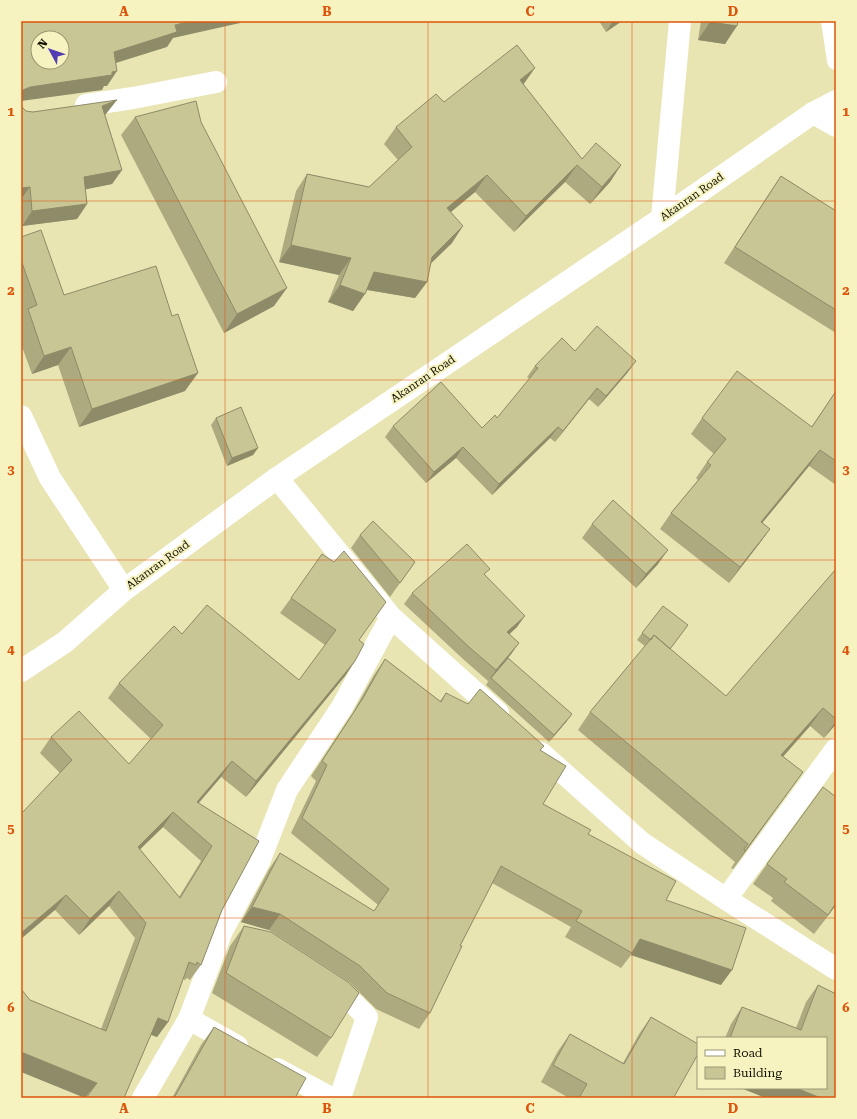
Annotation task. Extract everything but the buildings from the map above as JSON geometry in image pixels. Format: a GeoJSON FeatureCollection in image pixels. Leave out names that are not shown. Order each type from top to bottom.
{"type":"FeatureCollection","features":[{"type":"Feature","properties":{"kind":"street"},"geometry":{"type":"LineString","coordinates":[[662,218],[680,21]]}},
{"type":"Feature","properties":{"kind":"street"},"geometry":{"type":"LineString","coordinates":[[66,108],[133,98],[216,82]]}},
{"type":"Feature","properties":{"kind":"street","name":"Akanran Road"},"geometry":{"type":"LineString","coordinates":[[21,671],[65,642],[124,590],[277,478],[662,218],[813,113],[836,101]]}},
{"type":"Feature","properties":{"kind":"street"},"geometry":{"type":"LineString","coordinates":[[813,113],[836,126]]}},
{"type":"Feature","properties":{"kind":"street"},"geometry":{"type":"LineString","coordinates":[[21,416],[50,478],[124,590]]}},
{"type":"Feature","properties":{"kind":"street"},"geometry":{"type":"LineString","coordinates":[[277,478],[392,617],[510,724]]}},
{"type":"Feature","properties":{"kind":"street"},"geometry":{"type":"LineString","coordinates":[[143,1098],[189,1019],[232,933],[287,790],[342,707],[392,617]]}},
{"type":"Feature","properties":{"kind":"street"},"geometry":{"type":"LineString","coordinates":[[528,740],[642,843],[726,899],[836,969]]}},
{"type":"Feature","properties":{"kind":"street"},"geometry":{"type":"LineString","coordinates":[[726,899],[836,749]]}},
{"type":"Feature","properties":{"kind":"street"},"geometry":{"type":"LineString","coordinates":[[315,975],[342,992],[367,1017],[340,1098]]}},
{"type":"Feature","properties":{"kind":"street"},"geometry":{"type":"LineString","coordinates":[[189,1019],[331,1098]]}},
{"type":"Feature","properties":{"kind":"lane"},"geometry":{"type":"LineString","coordinates":[[830,21],[836,61]]}}]}
